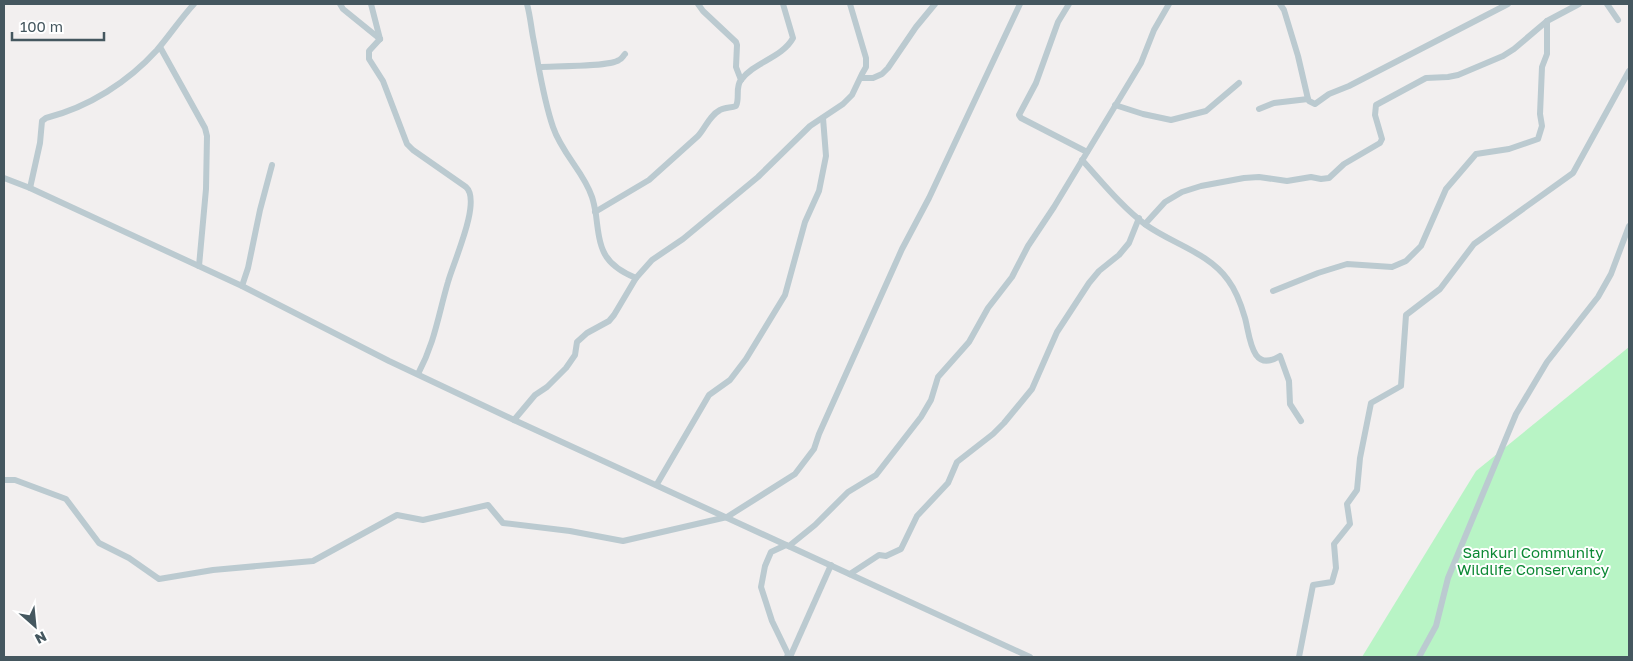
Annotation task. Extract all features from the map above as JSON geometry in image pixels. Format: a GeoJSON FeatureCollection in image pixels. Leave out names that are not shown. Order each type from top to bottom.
{"type":"FeatureCollection","features":[{"type":"Feature","properties":{"kind":"street"},"geometry":{"type":"LineString","coordinates":[[30,188],[40,143],[42,121],[76,109],[105,93],[160,47],[194,4]]}},
{"type":"Feature","properties":{"kind":"street"},"geometry":{"type":"LineString","coordinates":[[340,4],[343,9],[380,39]]}},
{"type":"Feature","properties":{"kind":"street"},"geometry":{"type":"LineString","coordinates":[[371,4],[380,39]]}},
{"type":"Feature","properties":{"kind":"street"},"geometry":{"type":"LineString","coordinates":[[527,4],[544,93],[553,127],[566,154],[586,182],[593,199],[598,238],[606,258],[615,267],[636,278]]}},
{"type":"Feature","properties":{"kind":"street"},"geometry":{"type":"LineString","coordinates":[[698,4],[738,45],[736,67],[741,80]]}},
{"type":"Feature","properties":{"kind":"street"},"geometry":{"type":"LineString","coordinates":[[595,212],[649,180],[704,130],[712,116],[725,108],[736,106],[738,84],[741,80],[750,70],[790,44],[792,33],[783,4]]}},
{"type":"Feature","properties":{"kind":"street"},"geometry":{"type":"LineString","coordinates":[[514,420],[535,395],[547,387],[566,368],[575,356],[577,342],[587,333],[609,321],[636,278],[656,256],[683,239],[758,177],[810,126],[843,104],[852,95],[866,67],[866,58],[850,4]]}},
{"type":"Feature","properties":{"kind":"street"},"geometry":{"type":"LineString","coordinates":[[861,78],[873,78],[882,74],[935,4]]}},
{"type":"Feature","properties":{"kind":"street"},"geometry":{"type":"LineString","coordinates":[[4,480],[15,480],[66,499],[100,543],[130,558],[159,579],[213,570],[313,561],[397,515],[423,520],[488,505],[503,523],[570,531],[623,541],[727,517],[795,474],[814,449],[902,249],[929,198],[1020,4]]}},
{"type":"Feature","properties":{"kind":"street"},"geometry":{"type":"LineString","coordinates":[[1069,4],[1058,22],[1036,83],[1019,115],[1021,118],[1087,152]]}},
{"type":"Feature","properties":{"kind":"street"},"geometry":{"type":"LineString","coordinates":[[788,657],[772,621],[761,587],[765,566],[772,552],[787,546],[815,525],[848,492],[876,475],[921,417],[931,400],[938,377],[966,347],[988,308],[1012,277],[1028,246],[1054,207],[1141,63],[1154,30],[1169,4]]}},
{"type":"Feature","properties":{"kind":"street"},"geometry":{"type":"LineString","coordinates":[[1280,4],[1284,10],[1298,56],[1308,98],[1312,103],[1319,102],[1329,94],[1350,86],[1508,4]]}},
{"type":"Feature","properties":{"kind":"street"},"geometry":{"type":"LineString","coordinates":[[1145,224],[1172,197],[1201,186],[1259,177],[1287,181],[1311,177],[1321,179],[1332,176],[1344,164],[1380,143],[1382,139],[1375,115],[1376,105],[1426,78],[1453,76],[1503,56],[1514,50],[1547,21],[1579,4]]}},
{"type":"Feature","properties":{"kind":"street"},"geometry":{"type":"LineString","coordinates":[[1607,4],[1618,20]]}},
{"type":"Feature","properties":{"kind":"street"},"geometry":{"type":"LineString","coordinates":[[1273,291],[1347,264],[1392,267],[1406,262],[1421,246],[1446,189],[1476,154],[1509,149],[1538,139],[1542,126],[1540,114],[1542,67],[1547,54],[1547,21]]}},
{"type":"Feature","properties":{"kind":"street"},"geometry":{"type":"LineString","coordinates":[[380,39],[370,51],[369,59],[383,80],[407,144],[466,187],[472,195],[461,246],[447,284],[437,327],[429,353],[418,374]]}},
{"type":"Feature","properties":{"kind":"street"},"geometry":{"type":"LineString","coordinates":[[160,47],[205,128],[208,150],[199,266]]}},
{"type":"Feature","properties":{"kind":"street"},"geometry":{"type":"LineString","coordinates":[[539,67],[615,62],[625,54]]}},
{"type":"Feature","properties":{"kind":"street"},"geometry":{"type":"LineString","coordinates":[[1299,657],[1313,585],[1332,582],[1336,568],[1334,544],[1350,524],[1347,504],[1357,490],[1360,458],[1371,403],[1401,386],[1406,315],[1440,289],[1474,244],[1573,173],[1629,71]]}},
{"type":"Feature","properties":{"kind":"street"},"geometry":{"type":"LineString","coordinates":[[1115,105],[1171,120],[1206,111],[1239,82]]}},
{"type":"Feature","properties":{"kind":"street"},"geometry":{"type":"LineString","coordinates":[[1259,109],[1274,103],[1308,98]]}},
{"type":"Feature","properties":{"kind":"street"},"geometry":{"type":"LineString","coordinates":[[657,484],[709,395],[730,380],[746,360],[784,295],[806,222],[819,191],[826,156],[823,118]]}},
{"type":"Feature","properties":{"kind":"street"},"geometry":{"type":"LineString","coordinates":[[1082,160],[1113,194],[1145,224],[1212,263],[1223,273],[1236,292],[1246,320],[1249,342],[1255,352],[1261,359],[1272,361],[1280,356],[1289,381],[1290,404],[1301,421]]}},
{"type":"Feature","properties":{"kind":"street"},"geometry":{"type":"LineString","coordinates":[[242,286],[272,165]]}},
{"type":"Feature","properties":{"kind":"street"},"geometry":{"type":"LineString","coordinates":[[4,178],[30,188],[242,286],[514,420],[657,484],[787,546],[1030,657]]}},
{"type":"Feature","properties":{"kind":"street"},"geometry":{"type":"LineString","coordinates":[[850,574],[879,555],[886,556],[901,549],[917,516],[948,483],[957,462],[998,429],[1032,389],[1057,332],[1089,283],[1099,271],[1126,248],[1139,218]]}},
{"type":"Feature","properties":{"kind":"street"},"geometry":{"type":"LineString","coordinates":[[1420,657],[1436,626],[1448,578],[1516,414],[1547,362],[1598,297],[1611,274],[1629,226]]}},
{"type":"Feature","properties":{"kind":"street"},"geometry":{"type":"LineString","coordinates":[[788,657],[830,565]]}},
{"type":"Feature","properties":{"kind":"green space","name":"Sankuri Community Wildlife Conservancy"},"geometry":{"type":"Polygon","coordinates":[[[1629,347],[1629,657],[1362,657],[1476,471],[1629,347]]]}}]}
